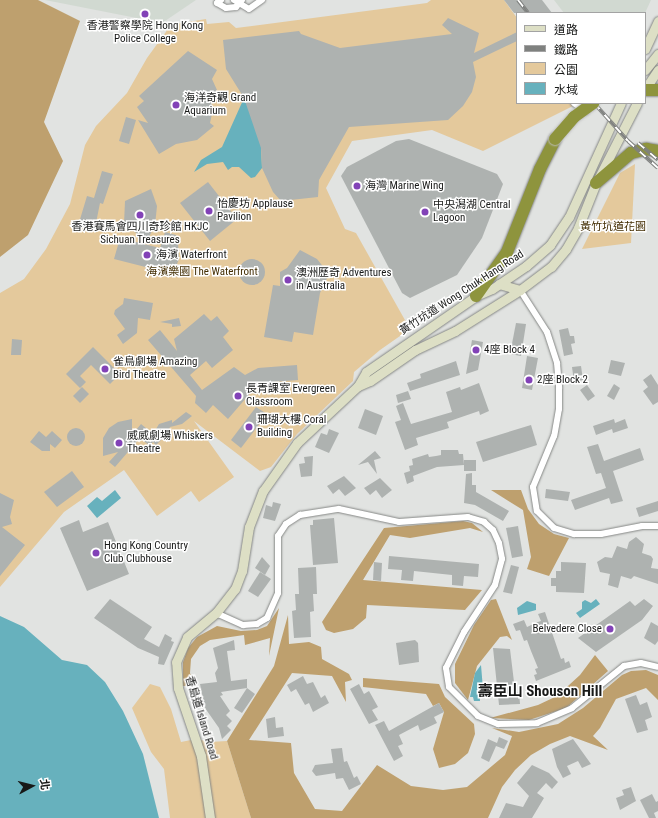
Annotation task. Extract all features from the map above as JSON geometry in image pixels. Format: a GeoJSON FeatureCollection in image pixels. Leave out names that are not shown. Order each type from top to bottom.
{"type":"FeatureCollection","features":[{"type":"Feature","properties":{"kind":"highway"},"geometry":{"type":"LineString","coordinates":[[646,89],[658,90]]}},
{"type":"Feature","properties":{"kind":"highway"},"geometry":{"type":"LineString","coordinates":[[476,296],[507,252],[540,169],[555,139],[574,117],[592,104]]}},
{"type":"Feature","properties":{"kind":"highway"},"geometry":{"type":"LineString","coordinates":[[596,183],[631,153],[646,149],[658,151]]}},
{"type":"Feature","properties":{"kind":"main road"},"geometry":{"type":"LineString","coordinates":[[646,47],[658,21]]}},
{"type":"Feature","properties":{"kind":"main road"},"geometry":{"type":"LineString","coordinates":[[646,69],[658,54]]}},
{"type":"Feature","properties":{"kind":"main road"},"geometry":{"type":"LineString","coordinates":[[646,88],[658,70]]}},
{"type":"Feature","properties":{"kind":"main road","name":"黃竹坑道 Wong Chuk Hang Road"},"geometry":{"type":"LineString","coordinates":[[214,615],[238,584],[251,519],[269,480],[304,436],[358,386],[366,372],[476,296],[500,284],[526,266],[550,245],[566,222],[621,104]]}},
{"type":"Feature","properties":{"kind":"main road","name":"黃竹坑道 Wong Chuk Hang Road"},"geometry":{"type":"LineString","coordinates":[[358,386],[370,381],[420,347],[455,331],[520,290],[551,267],[566,249],[578,228],[596,183],[636,104]]}},
{"type":"Feature","properties":{"kind":"main road"},"geometry":{"type":"LineString","coordinates":[[500,284],[520,290],[526,266]]}},
{"type":"Feature","properties":{"kind":"main road"},"geometry":{"type":"LineString","coordinates":[[444,318],[448,328],[455,331]]}},
{"type":"Feature","properties":{"kind":"main road","name":"香島道 Island Road"},"geometry":{"type":"LineString","coordinates":[[210,818],[201,756],[178,688],[175,672],[177,657],[183,642],[191,632],[214,615]]}},
{"type":"Feature","properties":{"kind":"street"},"geometry":{"type":"LineString","coordinates":[[221,0],[217,4],[226,8],[236,7],[238,1],[249,9],[262,0]]}},
{"type":"Feature","properties":{"kind":"street"},"geometry":{"type":"LineString","coordinates":[[575,104],[586,112],[598,104]]}},
{"type":"Feature","properties":{"kind":"street"},"geometry":{"type":"LineString","coordinates":[[520,290],[547,332],[557,363],[559,388],[559,409],[554,436],[533,488],[537,511],[549,525],[574,534],[601,534],[642,526],[658,526]]}},
{"type":"Feature","properties":{"kind":"street"},"geometry":{"type":"LineString","coordinates":[[214,615],[243,625],[257,624],[267,618],[278,593],[278,536],[286,524],[300,515],[333,509],[356,511],[399,522],[468,517],[484,522],[493,530],[499,543],[502,559],[495,585],[464,632],[446,668],[449,687],[478,716],[498,724],[538,723],[572,708],[624,666],[641,663],[658,667]]}},
{"type":"Feature","properties":{"kind":"shaded area"},"geometry":{"type":"Polygon","coordinates":[[[0,0],[38,0],[80,21],[44,122],[63,161],[28,235],[0,257],[0,0]]]}},
{"type":"Feature","properties":{"kind":"shaded area","name":"香港警察學院 Hong Kong Police College"},"geometry":{"type":"Polygon","coordinates":[[[45,0],[196,0],[162,23],[45,0]]]}},
{"type":"Feature","properties":{"kind":"shaded area"},"geometry":{"type":"Polygon","coordinates":[[[554,0],[651,0],[645,12],[563,12],[554,0]]]}},
{"type":"Feature","properties":{"kind":"shaded area"},"geometry":{"type":"Polygon","coordinates":[[[491,490],[521,490],[528,509],[539,524],[554,534],[569,538],[549,576],[527,569],[531,557],[523,510],[491,490]]]}},
{"type":"Feature","properties":{"kind":"shaded area"},"geometry":{"type":"Polygon","coordinates":[[[463,521],[472,523],[483,532],[470,528],[410,538],[390,535],[363,580],[482,590],[465,610],[367,605],[366,618],[353,629],[334,633],[326,630],[322,622],[384,528],[463,521]]]}},
{"type":"Feature","properties":{"kind":"shaded area"},"geometry":{"type":"Polygon","coordinates":[[[496,599],[512,640],[507,636],[500,637],[477,666],[468,700],[455,683],[455,664],[474,625],[491,600],[496,599]]]}},
{"type":"Feature","properties":{"kind":"shaded area"},"geometry":{"type":"Polygon","coordinates":[[[279,608],[269,656],[270,638],[245,645],[244,635],[210,640],[200,646],[191,659],[190,673],[194,685],[183,686],[183,662],[188,648],[197,637],[217,626],[241,631],[257,630],[267,626],[279,608]]]}},
{"type":"Feature","properties":{"kind":"shaded area"},"geometry":{"type":"Polygon","coordinates":[[[288,615],[289,644],[309,642],[321,647],[322,659],[349,674],[352,680],[345,682],[346,702],[332,676],[292,673],[249,740],[291,743],[294,773],[315,809],[342,811],[377,765],[411,786],[443,790],[467,787],[505,755],[512,736],[492,728],[519,732],[558,724],[583,708],[622,675],[631,671],[646,670],[658,675],[658,700],[646,688],[616,699],[600,728],[593,736],[608,750],[570,736],[550,744],[531,755],[515,770],[502,787],[488,818],[251,818],[227,741],[274,666],[288,615]]]}},
{"type":"Feature","properties":{"kind":"shaded area"},"geometry":{"type":"Polygon","coordinates":[[[595,655],[608,671],[566,708],[529,720],[490,718],[538,705],[557,696],[580,675],[595,655]]]}},
{"type":"Feature","properties":{"kind":"shaded area"},"geometry":{"type":"Polygon","coordinates":[[[363,678],[439,684],[445,697],[474,724],[475,734],[468,753],[455,764],[439,768],[433,749],[444,712],[439,703],[433,706],[426,694],[363,687],[363,678]]]}},
{"type":"Feature","properties":{"kind":"green space","name":"海濱樂園 The Waterfront"},"geometry":{"type":"Polygon","coordinates":[[[431,0],[504,0],[516,17],[516,104],[577,104],[483,151],[432,130],[352,141],[326,188],[345,229],[356,233],[410,329],[380,350],[354,372],[353,381],[297,434],[271,467],[260,471],[194,421],[234,477],[199,502],[191,491],[157,516],[124,470],[64,512],[0,587],[0,293],[24,279],[46,249],[70,204],[85,145],[96,126],[127,93],[147,58],[168,29],[176,24],[206,19],[207,24],[229,22],[236,28],[427,3],[431,0]]]}},
{"type":"Feature","properties":{"kind":"green space","name":"黃竹坑道花園"},"geometry":{"type":"Polygon","coordinates":[[[635,164],[631,243],[582,249],[620,173],[635,164]]]}},
{"type":"Feature","properties":{"kind":"green space"},"geometry":{"type":"Polygon","coordinates":[[[150,684],[160,687],[171,709],[181,742],[196,739],[210,742],[227,741],[251,818],[170,818],[164,769],[151,752],[132,708],[150,684]]]}},
{"type":"Feature","properties":{"kind":"water"},"geometry":{"type":"Polygon","coordinates":[[[244,98],[267,145],[261,148],[262,168],[255,177],[251,178],[239,167],[232,167],[228,170],[223,162],[207,164],[194,172],[201,160],[222,147],[244,98]]]}},
{"type":"Feature","properties":{"kind":"water"},"geometry":{"type":"Polygon","coordinates":[[[115,490],[121,498],[97,518],[87,506],[97,497],[102,501],[115,490]]]}},
{"type":"Feature","properties":{"kind":"water"},"geometry":{"type":"Polygon","coordinates":[[[596,599],[600,604],[580,618],[576,613],[582,609],[582,602],[585,600],[591,603],[596,599]]]}},
{"type":"Feature","properties":{"kind":"water"},"geometry":{"type":"Polygon","coordinates":[[[527,601],[536,604],[536,610],[518,615],[517,608],[527,601]]]}},
{"type":"Feature","properties":{"kind":"water"},"geometry":{"type":"Polygon","coordinates":[[[0,616],[24,627],[62,660],[87,665],[105,682],[123,711],[143,754],[159,818],[0,818],[0,616]]]}},
{"type":"Feature","properties":{"kind":"water"},"geometry":{"type":"Polygon","coordinates":[[[481,665],[483,689],[479,690],[480,701],[474,701],[473,697],[470,697],[475,673],[481,665]]]}},
{"type":"Feature","properties":{"kind":"building"},"geometry":{"type":"Polygon","coordinates":[[[504,0],[542,0],[551,12],[516,12],[514,13],[504,0]]]}},
{"type":"Feature","properties":{"kind":"building"},"geometry":{"type":"Polygon","coordinates":[[[448,18],[479,33],[474,53],[516,32],[516,41],[473,62],[476,77],[472,92],[463,106],[448,120],[349,127],[319,180],[318,197],[281,201],[273,192],[262,168],[261,148],[244,98],[226,69],[223,40],[299,31],[301,34],[340,48],[452,34],[442,25],[448,18]]]}},
{"type":"Feature","properties":{"kind":"building","name":"海洋奇觀 Grand Aquarium"},"geometry":{"type":"Polygon","coordinates":[[[188,51],[217,70],[212,79],[217,90],[210,98],[213,109],[210,123],[214,126],[197,140],[176,144],[159,154],[138,120],[148,123],[137,107],[144,101],[139,96],[188,51]]]}},
{"type":"Feature","properties":{"kind":"building"},"geometry":{"type":"Polygon","coordinates":[[[126,117],[136,120],[129,144],[119,141],[126,117]]]}},
{"type":"Feature","properties":{"kind":"building"},"geometry":{"type":"Polygon","coordinates":[[[409,139],[497,174],[503,184],[482,238],[457,275],[410,298],[402,293],[341,176],[347,167],[396,141],[409,139]]]}},
{"type":"Feature","properties":{"kind":"building"},"geometry":{"type":"Polygon","coordinates":[[[102,171],[113,174],[103,204],[100,203],[95,228],[86,225],[85,228],[78,226],[87,196],[94,198],[102,171]]]}},
{"type":"Feature","properties":{"kind":"building","name":"怡慶坊 Applause Pavilion"},"geometry":{"type":"Polygon","coordinates":[[[208,182],[237,219],[210,241],[180,203],[208,182]]]}},
{"type":"Feature","properties":{"kind":"building","name":"香港賽馬會四川奇珍館 HKJC Sichuan Treasures"},"geometry":{"type":"Polygon","coordinates":[[[151,189],[157,206],[155,225],[147,241],[124,224],[125,201],[151,189]]]}},
{"type":"Feature","properties":{"kind":"building","name":"海濱 Waterfront"},"geometry":{"type":"Polygon","coordinates":[[[165,232],[176,235],[178,242],[179,259],[173,274],[114,259],[120,238],[160,248],[165,232]]]}},
{"type":"Feature","properties":{"kind":"building"},"geometry":{"type":"Polygon","coordinates":[[[300,250],[317,259],[329,274],[320,293],[313,335],[294,332],[292,342],[264,337],[273,285],[280,286],[280,272],[287,268],[300,250]]]}},
{"type":"Feature","properties":{"kind":"building"},"geometry":{"type":"Polygon","coordinates":[[[252,259],[261,263],[265,272],[261,281],[252,285],[243,281],[239,272],[243,263],[252,259]]]}},
{"type":"Feature","properties":{"kind":"building"},"geometry":{"type":"Polygon","coordinates":[[[124,298],[153,303],[150,320],[138,318],[137,333],[123,344],[117,335],[125,329],[114,314],[115,310],[123,304],[124,298]]]}},
{"type":"Feature","properties":{"kind":"building"},"geometry":{"type":"Polygon","coordinates":[[[204,314],[211,321],[217,316],[229,331],[223,337],[233,350],[212,368],[206,361],[190,375],[202,390],[234,367],[245,375],[258,368],[297,365],[298,380],[259,383],[228,419],[213,405],[206,413],[195,403],[196,396],[148,340],[160,330],[177,351],[174,339],[204,314]]]}},
{"type":"Feature","properties":{"kind":"building"},"geometry":{"type":"Polygon","coordinates":[[[179,318],[181,326],[172,327],[172,324],[160,322],[179,318]]]}},
{"type":"Feature","properties":{"kind":"building"},"geometry":{"type":"Polygon","coordinates":[[[516,323],[526,324],[521,356],[510,354],[516,323]]]}},
{"type":"Feature","properties":{"kind":"building"},"geometry":{"type":"Polygon","coordinates":[[[568,328],[570,336],[574,336],[575,343],[571,344],[573,354],[564,356],[559,330],[568,328]]]}},
{"type":"Feature","properties":{"kind":"building"},"geometry":{"type":"Polygon","coordinates":[[[12,339],[22,340],[21,355],[11,355],[12,339]]]}},
{"type":"Feature","properties":{"kind":"building","name":"4座 Block 4"},"geometry":{"type":"Polygon","coordinates":[[[472,340],[483,342],[480,359],[478,370],[466,374],[472,340]]]}},
{"type":"Feature","properties":{"kind":"building","name":"雀鳥劇場 Amazing Bird Theatre"},"geometry":{"type":"Polygon","coordinates":[[[93,347],[120,374],[110,384],[91,365],[80,376],[86,382],[80,388],[66,374],[93,347]]]}},
{"type":"Feature","properties":{"kind":"building","name":"2座 Block 2"},"geometry":{"type":"Polygon","coordinates":[[[527,356],[538,358],[532,390],[522,388],[527,356]]]}},
{"type":"Feature","properties":{"kind":"building"},"geometry":{"type":"Polygon","coordinates":[[[611,360],[625,363],[621,376],[608,373],[611,360]]]}},
{"type":"Feature","properties":{"kind":"building"},"geometry":{"type":"Polygon","coordinates":[[[456,361],[460,375],[410,391],[407,383],[421,378],[420,374],[456,361]]]}},
{"type":"Feature","properties":{"kind":"building"},"geometry":{"type":"Polygon","coordinates":[[[581,366],[583,380],[574,382],[572,367],[581,366]]]}},
{"type":"Feature","properties":{"kind":"building"},"geometry":{"type":"Polygon","coordinates":[[[651,374],[658,385],[658,402],[653,405],[643,391],[648,387],[643,380],[651,374]]]}},
{"type":"Feature","properties":{"kind":"building"},"geometry":{"type":"Polygon","coordinates":[[[479,383],[489,411],[480,415],[479,411],[447,422],[449,428],[416,438],[418,445],[405,450],[395,422],[401,420],[396,406],[403,403],[411,424],[452,412],[446,392],[460,387],[461,390],[479,383]]]}},
{"type":"Feature","properties":{"kind":"building"},"geometry":{"type":"Polygon","coordinates":[[[614,384],[620,388],[614,400],[607,396],[614,384]]]}},
{"type":"Feature","properties":{"kind":"building"},"geometry":{"type":"Polygon","coordinates":[[[587,385],[595,396],[588,401],[580,390],[587,385]]]}},
{"type":"Feature","properties":{"kind":"building"},"geometry":{"type":"Polygon","coordinates":[[[82,387],[89,394],[80,403],[73,396],[82,387]]]}},
{"type":"Feature","properties":{"kind":"building"},"geometry":{"type":"Polygon","coordinates":[[[408,391],[411,399],[398,403],[396,395],[408,391]]]}},
{"type":"Feature","properties":{"kind":"building","name":"珊瑚大樓 Coral Building"},"geometry":{"type":"Polygon","coordinates":[[[256,407],[267,414],[241,448],[231,440],[256,407]]]}},
{"type":"Feature","properties":{"kind":"building"},"geometry":{"type":"Polygon","coordinates":[[[365,409],[383,416],[376,435],[358,428],[365,409]]]}},
{"type":"Feature","properties":{"kind":"building","name":"威威劇場 Whiskers Theatre"},"geometry":{"type":"Polygon","coordinates":[[[186,412],[192,416],[182,424],[170,427],[167,434],[156,445],[153,442],[150,446],[140,438],[115,467],[109,462],[118,452],[103,456],[103,438],[109,428],[118,422],[132,419],[132,435],[141,424],[153,434],[159,424],[172,420],[172,423],[186,412]]]}},
{"type":"Feature","properties":{"kind":"building"},"geometry":{"type":"Polygon","coordinates":[[[614,419],[615,423],[625,419],[628,428],[613,433],[612,429],[596,435],[593,426],[614,419]]]}},
{"type":"Feature","properties":{"kind":"building"},"geometry":{"type":"Polygon","coordinates":[[[531,425],[537,445],[483,462],[476,442],[531,425]]]}},
{"type":"Feature","properties":{"kind":"building"},"geometry":{"type":"Polygon","coordinates":[[[72,428],[80,428],[85,433],[83,444],[80,446],[72,446],[67,441],[67,433],[72,428]]]}},
{"type":"Feature","properties":{"kind":"building"},"geometry":{"type":"Polygon","coordinates":[[[329,429],[339,433],[329,453],[315,447],[321,433],[327,435],[329,429]]]}},
{"type":"Feature","properties":{"kind":"building"},"geometry":{"type":"Polygon","coordinates":[[[39,431],[46,437],[52,431],[62,440],[55,448],[50,444],[50,451],[42,451],[30,442],[39,431]]]}},
{"type":"Feature","properties":{"kind":"building"},"geometry":{"type":"Polygon","coordinates":[[[598,444],[604,461],[640,448],[644,460],[613,471],[623,501],[611,504],[609,498],[575,510],[571,500],[606,488],[601,473],[596,474],[587,447],[598,444]]]}},
{"type":"Feature","properties":{"kind":"building"},"geometry":{"type":"Polygon","coordinates":[[[441,450],[458,450],[459,454],[463,454],[464,465],[437,467],[413,476],[414,481],[407,484],[404,473],[410,471],[409,466],[413,465],[412,459],[428,454],[429,457],[441,455],[441,450]]]}},
{"type":"Feature","properties":{"kind":"building"},"geometry":{"type":"Polygon","coordinates":[[[375,451],[381,458],[374,460],[377,474],[368,462],[358,465],[375,451]]]}},
{"type":"Feature","properties":{"kind":"building"},"geometry":{"type":"Polygon","coordinates":[[[313,456],[312,476],[301,477],[299,464],[305,463],[304,457],[313,456]]]}},
{"type":"Feature","properties":{"kind":"building"},"geometry":{"type":"Polygon","coordinates":[[[464,460],[476,460],[476,471],[464,471],[464,460]]]}},
{"type":"Feature","properties":{"kind":"building"},"geometry":{"type":"Polygon","coordinates":[[[72,471],[84,487],[57,507],[44,492],[72,471]]]}},
{"type":"Feature","properties":{"kind":"building"},"geometry":{"type":"Polygon","coordinates":[[[472,473],[472,485],[476,485],[476,492],[509,511],[503,521],[475,505],[464,503],[466,474],[472,473]]]}},
{"type":"Feature","properties":{"kind":"building"},"geometry":{"type":"Polygon","coordinates":[[[344,476],[356,488],[345,496],[339,489],[333,494],[327,486],[344,476]]]}},
{"type":"Feature","properties":{"kind":"building"},"geometry":{"type":"Polygon","coordinates":[[[380,478],[392,490],[382,498],[376,490],[370,495],[364,488],[380,478]]]}},
{"type":"Feature","properties":{"kind":"building"},"geometry":{"type":"Polygon","coordinates":[[[546,489],[570,492],[568,501],[545,498],[546,489]]]}},
{"type":"Feature","properties":{"kind":"building"},"geometry":{"type":"Polygon","coordinates":[[[0,493],[14,500],[10,517],[12,524],[2,527],[25,545],[0,576],[0,493]]]}},
{"type":"Feature","properties":{"kind":"building"},"geometry":{"type":"Polygon","coordinates":[[[658,501],[658,511],[639,517],[636,508],[658,501]]]}},
{"type":"Feature","properties":{"kind":"building"},"geometry":{"type":"Polygon","coordinates":[[[273,502],[281,504],[275,521],[263,518],[266,505],[272,507],[273,502]]]}},
{"type":"Feature","properties":{"kind":"building"},"geometry":{"type":"Polygon","coordinates":[[[334,518],[338,563],[313,565],[310,525],[313,525],[313,520],[334,518]]]}},
{"type":"Feature","properties":{"kind":"building","name":"Hong Kong Country Club Clubhouse"},"geometry":{"type":"Polygon","coordinates":[[[79,520],[83,532],[108,522],[129,574],[87,591],[60,528],[79,520]]]}},
{"type":"Feature","properties":{"kind":"building"},"geometry":{"type":"Polygon","coordinates":[[[518,526],[523,556],[512,558],[506,528],[518,526]]]}},
{"type":"Feature","properties":{"kind":"building"},"geometry":{"type":"Polygon","coordinates":[[[636,537],[644,544],[642,553],[651,556],[653,559],[651,568],[658,569],[658,584],[634,576],[631,579],[621,576],[618,588],[608,585],[610,574],[600,572],[597,562],[605,557],[612,558],[617,546],[627,549],[629,542],[636,537]]]}},
{"type":"Feature","properties":{"kind":"building"},"geometry":{"type":"Polygon","coordinates":[[[389,556],[479,564],[478,577],[464,576],[463,586],[452,585],[452,575],[414,571],[413,581],[401,580],[402,570],[388,569],[389,556]]]}},
{"type":"Feature","properties":{"kind":"building"},"geometry":{"type":"Polygon","coordinates":[[[262,557],[270,566],[265,575],[255,568],[262,557]]]}},
{"type":"Feature","properties":{"kind":"building"},"geometry":{"type":"Polygon","coordinates":[[[374,562],[382,563],[381,581],[373,580],[374,562]]]}},
{"type":"Feature","properties":{"kind":"building"},"geometry":{"type":"Polygon","coordinates":[[[561,562],[586,563],[584,593],[556,592],[556,586],[551,586],[551,578],[556,578],[556,571],[561,571],[561,562]]]}},
{"type":"Feature","properties":{"kind":"building"},"geometry":{"type":"Polygon","coordinates":[[[511,565],[519,567],[512,594],[503,592],[511,565]]]}},
{"type":"Feature","properties":{"kind":"building"},"geometry":{"type":"Polygon","coordinates":[[[316,567],[317,594],[313,594],[314,611],[310,612],[311,637],[294,638],[292,611],[296,610],[295,594],[299,594],[298,568],[316,567]]]}},
{"type":"Feature","properties":{"kind":"building"},"geometry":{"type":"Polygon","coordinates":[[[260,572],[271,579],[258,597],[248,591],[260,572]]]}},
{"type":"Feature","properties":{"kind":"building"},"geometry":{"type":"Polygon","coordinates":[[[110,599],[152,627],[144,639],[159,647],[165,634],[172,638],[171,641],[174,642],[164,665],[158,664],[159,657],[138,648],[94,618],[110,599]]]}},
{"type":"Feature","properties":{"kind":"building","name":"Belvedere Close"},"geometry":{"type":"Polygon","coordinates":[[[644,599],[653,606],[642,620],[596,652],[578,638],[630,601],[635,606],[644,599]]]}},
{"type":"Feature","properties":{"kind":"building"},"geometry":{"type":"Polygon","coordinates":[[[545,612],[561,659],[564,658],[565,663],[569,661],[571,667],[536,681],[534,675],[537,674],[535,669],[538,668],[527,640],[524,641],[520,630],[516,631],[513,624],[524,620],[527,627],[541,621],[538,614],[545,612]]]}},
{"type":"Feature","properties":{"kind":"building"},"geometry":{"type":"Polygon","coordinates":[[[651,622],[658,626],[658,641],[655,645],[644,638],[651,622]]]}},
{"type":"Feature","properties":{"kind":"building"},"geometry":{"type":"Polygon","coordinates":[[[234,640],[235,650],[227,651],[231,681],[247,679],[247,688],[221,692],[223,695],[220,696],[230,711],[226,715],[232,721],[227,726],[231,730],[222,739],[219,728],[205,708],[200,684],[217,682],[215,673],[218,668],[213,648],[234,640]]]}},
{"type":"Feature","properties":{"kind":"building"},"geometry":{"type":"Polygon","coordinates":[[[415,640],[418,643],[419,662],[399,665],[396,643],[415,640]]]}},
{"type":"Feature","properties":{"kind":"building"},"geometry":{"type":"Polygon","coordinates":[[[493,648],[510,649],[514,682],[510,693],[519,692],[520,704],[499,705],[493,648]]]}},
{"type":"Feature","properties":{"kind":"building"},"geometry":{"type":"Polygon","coordinates":[[[303,676],[307,684],[313,682],[321,698],[325,695],[329,703],[313,712],[309,703],[305,705],[296,689],[291,692],[287,685],[303,676]]]}},
{"type":"Feature","properties":{"kind":"building"},"geometry":{"type":"Polygon","coordinates":[[[359,684],[364,694],[369,691],[378,707],[372,710],[378,720],[369,724],[350,689],[359,684]]]}},
{"type":"Feature","properties":{"kind":"building"},"geometry":{"type":"Polygon","coordinates":[[[247,688],[255,694],[242,713],[234,708],[247,688]]]}},
{"type":"Feature","properties":{"kind":"building"},"geometry":{"type":"Polygon","coordinates":[[[636,695],[640,705],[647,702],[652,717],[645,720],[648,730],[637,733],[625,699],[636,695]]]}},
{"type":"Feature","properties":{"kind":"building"},"geometry":{"type":"Polygon","coordinates":[[[439,703],[444,712],[434,717],[437,723],[420,731],[418,725],[399,735],[403,744],[398,746],[403,756],[394,761],[375,725],[384,721],[389,731],[439,703]]]}},
{"type":"Feature","properties":{"kind":"building"},"geometry":{"type":"Polygon","coordinates":[[[275,717],[276,728],[283,727],[284,736],[268,738],[266,719],[275,717]]]}},
{"type":"Feature","properties":{"kind":"building"},"geometry":{"type":"Polygon","coordinates":[[[499,737],[508,741],[504,749],[496,746],[489,762],[481,758],[488,739],[497,743],[499,737]]]}},
{"type":"Feature","properties":{"kind":"building"},"geometry":{"type":"Polygon","coordinates":[[[573,739],[591,764],[582,768],[578,761],[567,766],[571,774],[563,778],[557,767],[552,749],[573,739]]]}},
{"type":"Feature","properties":{"kind":"building"},"geometry":{"type":"Polygon","coordinates":[[[342,748],[344,762],[347,761],[354,778],[357,776],[361,784],[349,790],[343,778],[336,779],[335,773],[316,776],[312,771],[315,765],[333,763],[331,749],[342,748]]]}},
{"type":"Feature","properties":{"kind":"building"},"geometry":{"type":"Polygon","coordinates":[[[532,765],[549,773],[558,782],[552,789],[546,783],[537,793],[544,798],[532,818],[499,818],[506,803],[523,807],[529,796],[517,783],[532,765]]]}},
{"type":"Feature","properties":{"kind":"building"},"geometry":{"type":"Polygon","coordinates":[[[631,787],[636,801],[620,810],[616,798],[624,795],[622,790],[631,787]]]}},
{"type":"Feature","properties":{"kind":"building"},"geometry":{"type":"Polygon","coordinates":[[[652,794],[656,802],[658,801],[658,811],[654,813],[656,818],[649,818],[640,800],[652,794]]]}},
{"type":"Feature","properties":{"kind":"railway"},"geometry":{"type":"LineString","coordinates":[[518,0],[527,12]]}},
{"type":"Feature","properties":{"kind":"railway"},"geometry":{"type":"LineString","coordinates":[[595,104],[628,141],[658,168]]}},
{"type":"Feature","properties":{"kind":"railway"},"geometry":{"type":"LineString","coordinates":[[638,143],[658,160]]}},
{"type":"Feature","properties":{"kind":"place","name":"香港警察學院 Hong Kong Police College"},"geometry":{"type":"Point","coordinates":[145,14]}},
{"type":"Feature","properties":{"kind":"place","name":"海洋奇觀 Grand Aquarium"},"geometry":{"type":"Point","coordinates":[176,105]}},
{"type":"Feature","properties":{"kind":"place","name":"海灣 Marine Wing"},"geometry":{"type":"Point","coordinates":[357,186]}},
{"type":"Feature","properties":{"kind":"place","name":"怡慶坊 Applause Pavilion"},"geometry":{"type":"Point","coordinates":[209,211]}},
{"type":"Feature","properties":{"kind":"place","name":"中央潟湖 Central Lagoon"},"geometry":{"type":"Point","coordinates":[425,212]}},
{"type":"Feature","properties":{"kind":"place","name":"香港賽馬會四川奇珍館 HKJC Sichuan Treasures"},"geometry":{"type":"Point","coordinates":[140,215]}},
{"type":"Feature","properties":{"kind":"place","name":"海濱 Waterfront"},"geometry":{"type":"Point","coordinates":[147,255]}},
{"type":"Feature","properties":{"kind":"place","name":"澳洲歷奇 Adventures in Australia"},"geometry":{"type":"Point","coordinates":[288,280]}},
{"type":"Feature","properties":{"kind":"place","name":"4座 Block 4"},"geometry":{"type":"Point","coordinates":[476,350]}},
{"type":"Feature","properties":{"kind":"place","name":"雀鳥劇場 Amazing Bird Theatre"},"geometry":{"type":"Point","coordinates":[105,369]}},
{"type":"Feature","properties":{"kind":"place","name":"2座 Block 2"},"geometry":{"type":"Point","coordinates":[529,380]}},
{"type":"Feature","properties":{"kind":"place","name":"長青課室 Evergreen Classroom"},"geometry":{"type":"Point","coordinates":[238,396]}},
{"type":"Feature","properties":{"kind":"place","name":"珊瑚大樓 Coral Building"},"geometry":{"type":"Point","coordinates":[249,427]}},
{"type":"Feature","properties":{"kind":"place","name":"威威劇場 Whiskers Theatre"},"geometry":{"type":"Point","coordinates":[119,443]}},
{"type":"Feature","properties":{"kind":"place","name":"Hong Kong Country Club Clubhouse"},"geometry":{"type":"Point","coordinates":[96,553]}},
{"type":"Feature","properties":{"kind":"place","name":"Belvedere Close"},"geometry":{"type":"Point","coordinates":[610,629]}},
{"type":"Feature","properties":{"kind":"district","name":"壽臣山 Shouson Hill"},"geometry":{"type":"Point","coordinates":[540,692]}}]}
